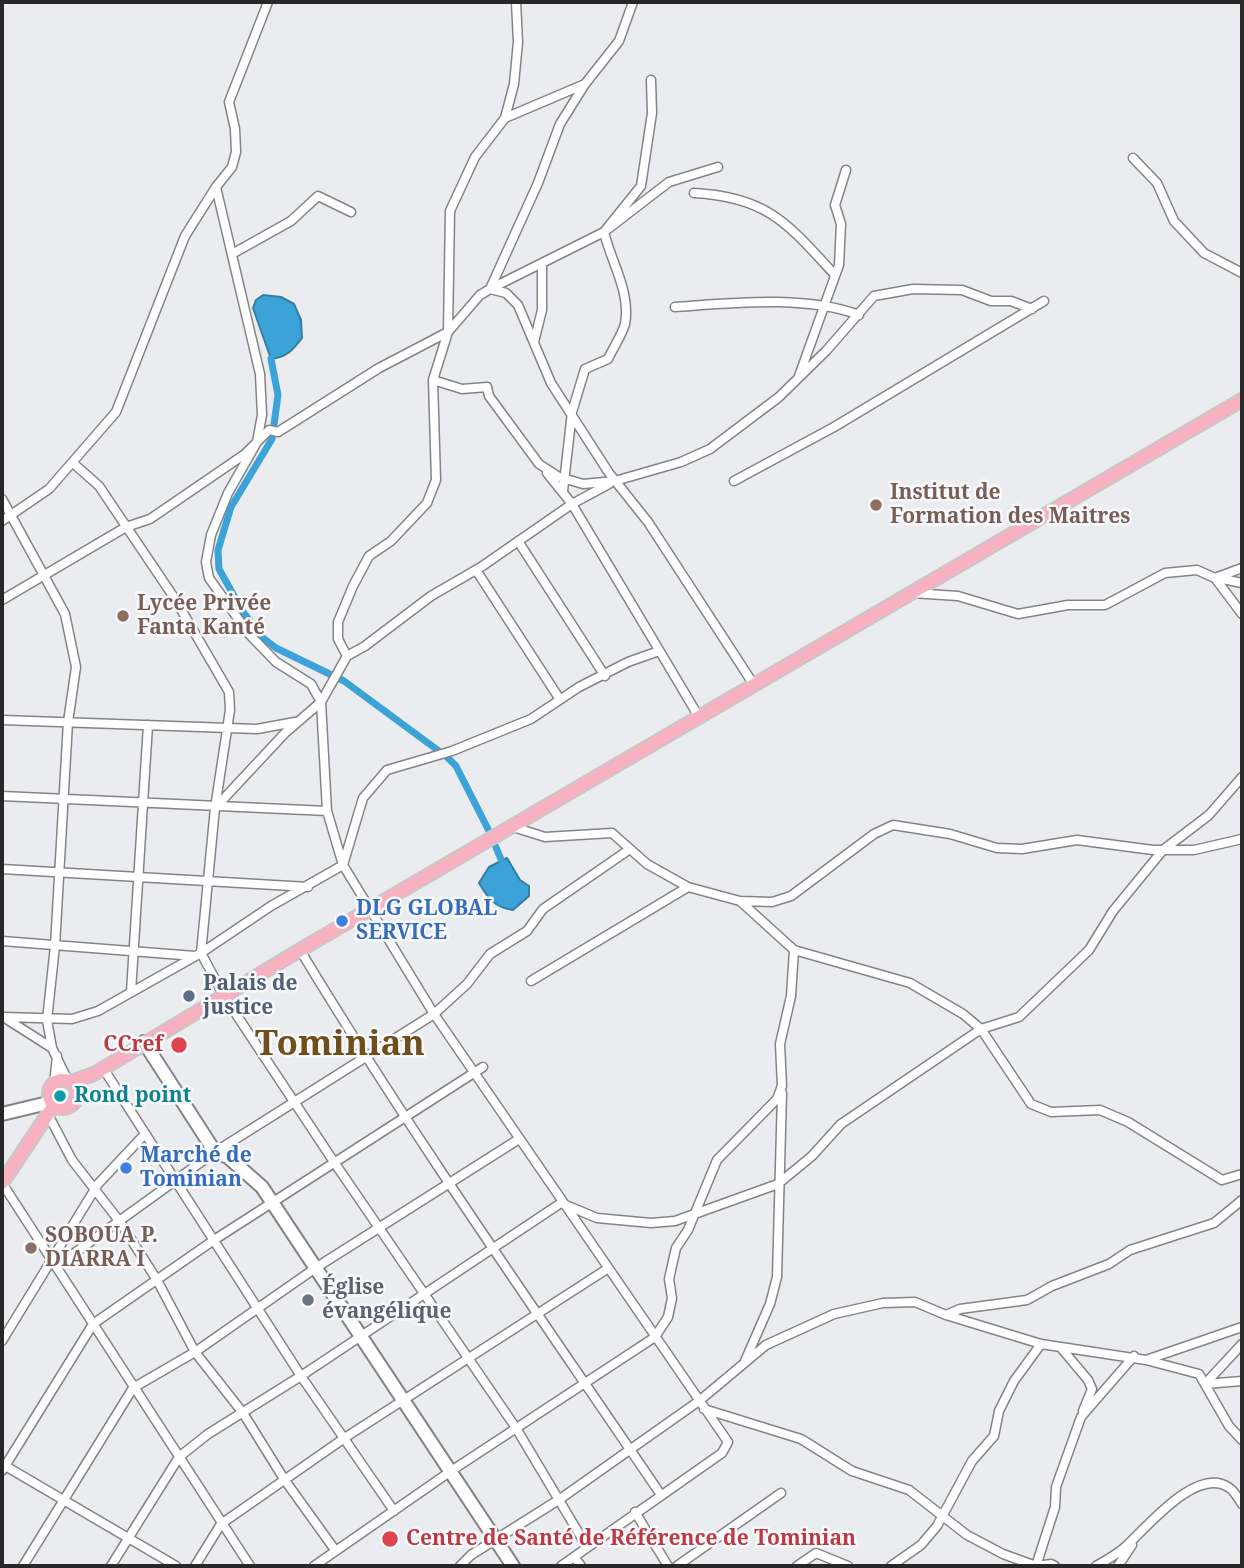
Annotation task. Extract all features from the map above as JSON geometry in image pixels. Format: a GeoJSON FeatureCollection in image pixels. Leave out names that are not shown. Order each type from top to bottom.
{"type":"FeatureCollection","features":[{"type":"Feature","properties":{"kind":"main road"},"geometry":{"type":"LineString","coordinates":[[2,1183],[37,1132],[55,1098],[69,1082],[99,1071],[300,950],[1242,400]]}},
{"type":"Feature","properties":{"kind":"main road"},"geometry":{"type":"LineString","coordinates":[[77,1098],[99,1071]]}},
{"type":"Feature","properties":{"kind":"main road"},"geometry":{"type":"LineString","coordinates":[[69,1082],[76,1089],[77,1098]]}},
{"type":"Feature","properties":{"kind":"main road"},"geometry":{"type":"LineString","coordinates":[[55,1098],[77,1098]]}},
{"type":"Feature","properties":{"kind":"main road"},"geometry":{"type":"LineString","coordinates":[[37,1132],[51,1120],[55,1098]]}},
{"type":"Feature","properties":{"kind":"street"},"geometry":{"type":"LineString","coordinates":[[5,519],[49,489],[116,412],[185,236],[232,167],[236,152],[235,129],[229,102],[268,2]]}},
{"type":"Feature","properties":{"kind":"street"},"geometry":{"type":"LineString","coordinates":[[347,656],[338,639],[338,622],[369,556],[391,541],[427,503],[436,480],[433,380],[448,332],[450,211],[475,157],[505,118],[514,84],[518,42],[516,2]]}},
{"type":"Feature","properties":{"kind":"street"},"geometry":{"type":"LineString","coordinates":[[490,289],[533,195],[560,124],[585,84],[619,41],[633,2]]}},
{"type":"Feature","properties":{"kind":"street"},"geometry":{"type":"LineString","coordinates":[[604,232],[641,186],[652,113],[652,80]]}},
{"type":"Feature","properties":{"kind":"street"},"geometry":{"type":"LineString","coordinates":[[505,118],[585,84]]}},
{"type":"Feature","properties":{"kind":"street"},"geometry":{"type":"LineString","coordinates":[[1133,158],[1157,183],[1174,221],[1204,253],[1242,273]]}},
{"type":"Feature","properties":{"kind":"street"},"geometry":{"type":"LineString","coordinates":[[2,600],[126,527],[150,519],[192,492],[269,430],[278,432],[379,368],[448,332],[480,295],[604,232],[669,182],[718,167]]}},
{"type":"Feature","properties":{"kind":"street"},"geometry":{"type":"LineString","coordinates":[[798,379],[821,323],[839,265],[841,224],[835,205],[846,170]]}},
{"type":"Feature","properties":{"kind":"street"},"geometry":{"type":"LineString","coordinates":[[216,187],[260,374],[262,415],[257,442],[228,493],[211,535],[206,562],[209,578],[248,634],[276,662],[312,684],[321,702],[327,811],[344,865],[433,1014],[561,1203],[729,1442],[725,1450],[561,1566]]}},
{"type":"Feature","properties":{"kind":"street"},"geometry":{"type":"LineString","coordinates":[[694,193],[744,199],[781,218],[835,275]]}},
{"type":"Feature","properties":{"kind":"street"},"geometry":{"type":"LineString","coordinates":[[232,254],[291,221],[317,196],[351,212]]}},
{"type":"Feature","properties":{"kind":"street"},"geometry":{"type":"LineString","coordinates":[[563,491],[562,478],[572,412],[585,369],[608,359],[625,324],[622,284],[611,261],[604,232]]}},
{"type":"Feature","properties":{"kind":"street"},"geometry":{"type":"LineString","coordinates":[[534,342],[542,310],[542,264]]}},
{"type":"Feature","properties":{"kind":"street"},"geometry":{"type":"LineString","coordinates":[[490,289],[506,293],[518,305],[551,383],[615,481],[648,522],[754,685]]}},
{"type":"Feature","properties":{"kind":"street"},"geometry":{"type":"LineString","coordinates":[[539,464],[562,478],[583,484],[615,481],[681,462],[710,449],[779,397],[874,296],[913,289],[962,290],[991,302],[1011,302],[1032,309]]}},
{"type":"Feature","properties":{"kind":"street"},"geometry":{"type":"LineString","coordinates":[[734,481],[834,427],[1044,301]]}},
{"type":"Feature","properties":{"kind":"street"},"geometry":{"type":"LineString","coordinates":[[676,307],[769,302],[840,308],[859,315]]}},
{"type":"Feature","properties":{"kind":"street"},"geometry":{"type":"LineString","coordinates":[[433,380],[462,389],[487,387],[489,396],[572,504],[699,717]]}},
{"type":"Feature","properties":{"kind":"street"},"geometry":{"type":"LineString","coordinates":[[73,463],[99,486],[175,599],[225,684],[229,701],[227,728],[198,955],[334,1162],[516,1428],[587,1547]]}},
{"type":"Feature","properties":{"kind":"street"},"geometry":{"type":"LineString","coordinates":[[215,808],[298,721],[321,702],[347,656],[365,646],[431,596],[475,570],[572,504],[615,481]]}},
{"type":"Feature","properties":{"kind":"street"},"geometry":{"type":"LineString","coordinates":[[2,499],[5,519],[45,575],[65,614],[76,667],[61,799],[55,946],[47,1020],[54,1052],[55,1098],[2,1114]]}},
{"type":"Feature","properties":{"kind":"street"},"geometry":{"type":"LineString","coordinates":[[518,541],[605,676]]}},
{"type":"Feature","properties":{"kind":"street"},"geometry":{"type":"LineString","coordinates":[[1215,578],[1242,568]]}},
{"type":"Feature","properties":{"kind":"street"},"geometry":{"type":"LineString","coordinates":[[475,570],[559,698]]}},
{"type":"Feature","properties":{"kind":"street"},"geometry":{"type":"LineString","coordinates":[[912,593],[958,596],[1018,614],[1068,605],[1105,605],[1165,573],[1197,570],[1215,578],[1242,583]]}},
{"type":"Feature","properties":{"kind":"street"},"geometry":{"type":"LineString","coordinates":[[1215,578],[1242,614]]}},
{"type":"Feature","properties":{"kind":"street"},"geometry":{"type":"LineString","coordinates":[[3,1017],[72,1019],[98,1011],[198,955],[271,906],[344,865],[363,798],[387,770],[452,751],[531,719],[559,698],[628,662],[659,652]]}},
{"type":"Feature","properties":{"kind":"street"},"geometry":{"type":"LineString","coordinates":[[2,720],[257,729],[298,721]]}},
{"type":"Feature","properties":{"kind":"street"},"geometry":{"type":"LineString","coordinates":[[131,992],[148,725]]}},
{"type":"Feature","properties":{"kind":"street"},"geometry":{"type":"LineString","coordinates":[[561,1203],[597,1218],[620,1222],[675,1221],[778,1184],[812,1156],[841,1124],[981,1029],[1019,1017],[1067,974],[1089,950],[1113,911],[1163,850],[1209,815],[1242,777]]}},
{"type":"Feature","properties":{"kind":"street"},"geometry":{"type":"LineString","coordinates":[[2,796],[215,808],[327,811]]}},
{"type":"Feature","properties":{"kind":"street"},"geometry":{"type":"LineString","coordinates":[[513,827],[545,837],[612,833],[647,864],[688,887],[740,901],[772,902],[791,896],[874,834],[893,825],[950,834],[997,848],[1022,849],[1077,840],[1163,850],[1195,850],[1242,839]]}},
{"type":"Feature","properties":{"kind":"street"},"geometry":{"type":"LineString","coordinates":[[58,1265],[215,1152],[433,1014],[467,984],[490,954],[527,931],[543,909],[629,849]]}},
{"type":"Feature","properties":{"kind":"street"},"geometry":{"type":"LineString","coordinates":[[2,869],[308,887]]}},
{"type":"Feature","properties":{"kind":"street"},"geometry":{"type":"LineString","coordinates":[[531,981],[688,887]]}},
{"type":"Feature","properties":{"kind":"street"},"geometry":{"type":"LineString","coordinates":[[740,901],[794,950],[910,983],[963,1014],[981,1029],[1031,1104],[1051,1112],[1101,1110],[1146,1132],[1222,1180],[1242,1174]]}},
{"type":"Feature","properties":{"kind":"street"},"geometry":{"type":"LineString","coordinates":[[2,941],[198,955]]}},
{"type":"Feature","properties":{"kind":"street"},"geometry":{"type":"LineString","coordinates":[[300,950],[365,1058],[450,1182],[536,1316],[661,1495]]}},
{"type":"Feature","properties":{"kind":"street"},"geometry":{"type":"LineString","coordinates":[[744,1363],[769,1304],[777,1277],[782,1086],[780,1044],[791,996],[794,950]]}},
{"type":"Feature","properties":{"kind":"street"},"geometry":{"type":"LineString","coordinates":[[3,1017],[29,1030],[54,1052],[69,1082]]}},
{"type":"Feature","properties":{"kind":"street"},"geometry":{"type":"LineString","coordinates":[[144,1042],[215,1152],[237,1164],[262,1187],[362,1334],[513,1566]]}},
{"type":"Feature","properties":{"kind":"street"},"geometry":{"type":"LineString","coordinates":[[176,1566],[64,1499],[3,1467],[93,1324],[214,1240],[482,1067]]}},
{"type":"Feature","properties":{"kind":"street"},"geometry":{"type":"LineString","coordinates":[[99,1071],[394,1511]]}},
{"type":"Feature","properties":{"kind":"street"},"geometry":{"type":"LineString","coordinates":[[314,1566],[451,1471],[655,1337],[670,1308],[670,1279],[676,1248],[717,1160],[777,1099],[782,1086]]}},
{"type":"Feature","properties":{"kind":"street"},"geometry":{"type":"LineString","coordinates":[[51,1120],[72,1160],[120,1222],[157,1280],[195,1352],[243,1413],[284,1479],[335,1550]]}},
{"type":"Feature","properties":{"kind":"street"},"geometry":{"type":"LineString","coordinates":[[2,1340],[95,1189],[144,1135]]}},
{"type":"Feature","properties":{"kind":"street"},"geometry":{"type":"LineString","coordinates":[[23,1566],[133,1388],[195,1352],[317,1267],[519,1139]]}},
{"type":"Feature","properties":{"kind":"street"},"geometry":{"type":"LineString","coordinates":[[2,1183],[58,1265],[133,1388],[250,1566]]}},
{"type":"Feature","properties":{"kind":"street"},"geometry":{"type":"LineString","coordinates":[[946,1315],[960,1309],[1027,1300],[1052,1286],[1109,1265],[1130,1250],[1214,1223],[1242,1200]]}},
{"type":"Feature","properties":{"kind":"street"},"geometry":{"type":"LineString","coordinates":[[111,1566],[179,1457],[561,1203]]}},
{"type":"Feature","properties":{"kind":"street"},"geometry":{"type":"LineString","coordinates":[[195,1566],[221,1524],[346,1437],[406,1401],[607,1269]]}},
{"type":"Feature","properties":{"kind":"street"},"geometry":{"type":"LineString","coordinates":[[460,1566],[471,1555],[497,1541],[630,1449],[701,1405],[744,1363],[766,1346],[835,1314],[883,1303],[915,1302],[946,1315],[1041,1344],[1116,1357],[1134,1356],[1199,1374],[1229,1426],[1242,1440]]}},
{"type":"Feature","properties":{"kind":"street"},"geometry":{"type":"LineString","coordinates":[[1146,1360],[1242,1326]]}},
{"type":"Feature","properties":{"kind":"street"},"geometry":{"type":"LineString","coordinates":[[891,1566],[921,1545],[941,1517],[972,1461],[994,1436],[999,1411],[1014,1381],[1041,1344]]}},
{"type":"Feature","properties":{"kind":"street"},"geometry":{"type":"LineString","coordinates":[[1205,1384],[1242,1344]]}},
{"type":"Feature","properties":{"kind":"street"},"geometry":{"type":"LineString","coordinates":[[1036,1566],[1055,1507],[1056,1487],[1091,1389],[1088,1380],[1062,1349]]}},
{"type":"Feature","properties":{"kind":"street"},"geometry":{"type":"LineString","coordinates":[[1081,1417],[1134,1356]]}},
{"type":"Feature","properties":{"kind":"street"},"geometry":{"type":"LineString","coordinates":[[1205,1384],[1242,1381]]}},
{"type":"Feature","properties":{"kind":"street"},"geometry":{"type":"LineString","coordinates":[[701,1405],[801,1439],[852,1471],[909,1490],[941,1517],[986,1546],[1036,1566],[1055,1566]]}},
{"type":"Feature","properties":{"kind":"street"},"geometry":{"type":"LineString","coordinates":[[1118,1566],[1154,1515],[1178,1498],[1208,1485],[1227,1486],[1242,1504]]}},
{"type":"Feature","properties":{"kind":"street"},"geometry":{"type":"LineString","coordinates":[[677,1566],[781,1493]]}},
{"type":"Feature","properties":{"kind":"street"},"geometry":{"type":"LineString","coordinates":[[635,1512],[668,1566]]}},
{"type":"Feature","properties":{"kind":"street"},"geometry":{"type":"LineString","coordinates":[[1096,1566],[1123,1548],[1142,1530]]}},
{"type":"Feature","properties":{"kind":"street"},"geometry":{"type":"LineString","coordinates":[[797,1566],[816,1553],[848,1566]]}},
{"type":"Feature","properties":{"kind":"street"},"geometry":{"type":"LineString","coordinates":[[574,1557],[581,1566]]}},
{"type":"Feature","properties":{"kind":"water"},"geometry":{"type":"Polygon","coordinates":[[[263,295],[281,297],[294,304],[301,320],[302,338],[285,355],[277,358],[271,359],[253,308],[256,300],[263,295]]]}},
{"type":"Feature","properties":{"kind":"water"},"geometry":{"type":"Polygon","coordinates":[[[507,858],[520,880],[529,886],[529,896],[513,910],[501,907],[493,901],[479,883],[489,867],[507,858]]]}},
{"type":"Feature","properties":{"kind":"waterway"},"geometry":{"type":"LineString","coordinates":[[271,359],[278,395],[272,439],[231,507],[218,550],[219,569],[243,612],[263,638],[276,648],[344,681],[447,757],[456,766],[489,831]]}},
{"type":"Feature","properties":{"kind":"waterway"},"geometry":{"type":"LineString","coordinates":[[495,845],[503,864]]}},
{"type":"Feature","properties":{"kind":"place","name":"Institut de Formation des Maitres"},"geometry":{"type":"Point","coordinates":[876,505]}},
{"type":"Feature","properties":{"kind":"place","name":"Lycée Privée Fanta Kanté"},"geometry":{"type":"Point","coordinates":[123,616]}},
{"type":"Feature","properties":{"kind":"place","name":"DLG GLOBAL SERVICE"},"geometry":{"type":"Point","coordinates":[342,921]}},
{"type":"Feature","properties":{"kind":"place","name":"Palais de justice"},"geometry":{"type":"Point","coordinates":[189,996]}},
{"type":"Feature","properties":{"kind":"place","name":"CCref"},"geometry":{"type":"Point","coordinates":[179,1045]}},
{"type":"Feature","properties":{"kind":"place","name":"Rond point"},"geometry":{"type":"Point","coordinates":[60,1096]}},
{"type":"Feature","properties":{"kind":"place","name":"Marché de Tominian"},"geometry":{"type":"Point","coordinates":[126,1168]}},
{"type":"Feature","properties":{"kind":"place","name":"SOBOUA P. DIARRA I"},"geometry":{"type":"Point","coordinates":[31,1248]}},
{"type":"Feature","properties":{"kind":"place","name":"Église évangélique"},"geometry":{"type":"Point","coordinates":[308,1300]}},
{"type":"Feature","properties":{"kind":"place","name":"Centre de Santé de Référence de Tominian"},"geometry":{"type":"Point","coordinates":[390,1539]}},
{"type":"Feature","properties":{"kind":"district","name":"Tominian"},"geometry":{"type":"Point","coordinates":[340,1045]}}]}
